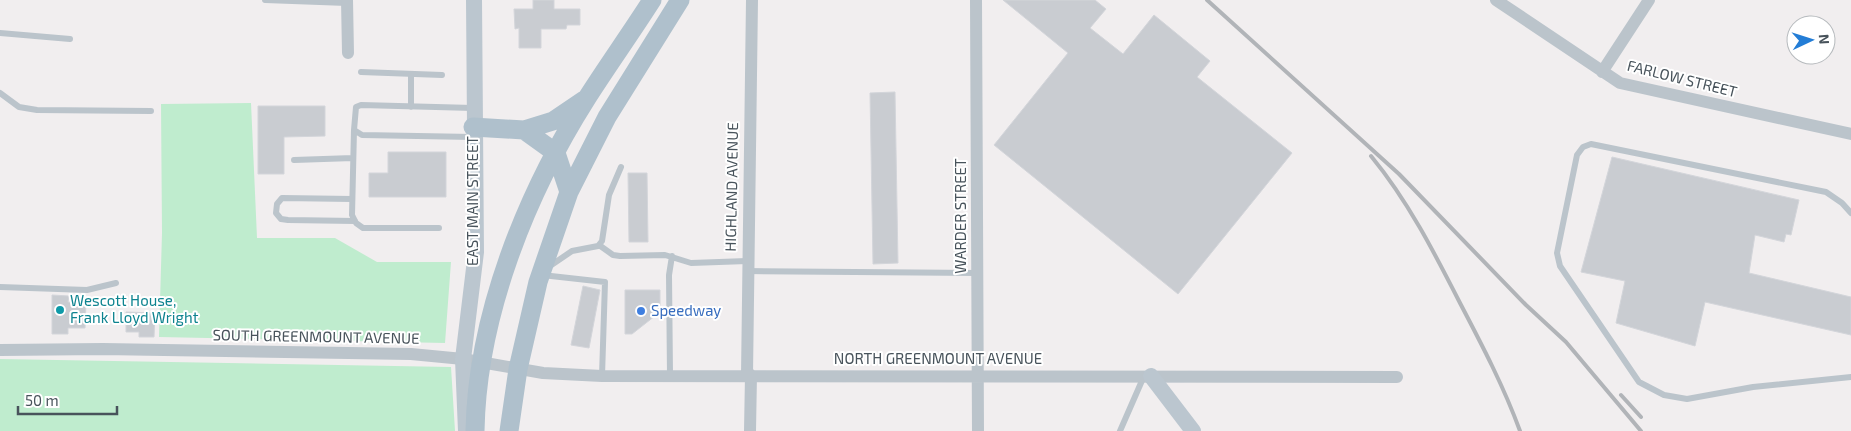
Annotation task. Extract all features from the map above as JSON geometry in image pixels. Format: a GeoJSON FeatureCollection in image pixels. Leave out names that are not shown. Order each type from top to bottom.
{"type":"FeatureCollection","features":[{"type":"Feature","properties":{"kind":"main road","name":"EAST MAIN STREET"},"geometry":{"type":"LineString","coordinates":[[466,431],[463,359],[476,252],[473,124],[474,0]]}},
{"type":"Feature","properties":{"kind":"main road"},"geometry":{"type":"LineString","coordinates":[[475,431],[481,362],[494,306],[519,233],[556,152],[587,98],[652,0]]}},
{"type":"Feature","properties":{"kind":"main road"},"geometry":{"type":"LineString","coordinates":[[509,431],[518,369],[541,273],[569,192],[607,117],[680,0]]}},
{"type":"Feature","properties":{"kind":"main road"},"geometry":{"type":"LineString","coordinates":[[473,124],[524,130],[553,121],[587,98]]}},
{"type":"Feature","properties":{"kind":"main road"},"geometry":{"type":"LineString","coordinates":[[524,130],[556,152],[569,192]]}},
{"type":"Feature","properties":{"kind":"main road"},"geometry":{"type":"LineString","coordinates":[[1147,376],[1193,431]]}},
{"type":"Feature","properties":{"kind":"street","name":"HIGHLAND AVENUE"},"geometry":{"type":"LineString","coordinates":[[750,431],[747,266],[752,0]]}},
{"type":"Feature","properties":{"kind":"street","name":"WARDER STREET"},"geometry":{"type":"LineString","coordinates":[[976,0],[978,431]]}},
{"type":"Feature","properties":{"kind":"street","name":"FARLOW STREET"},"geometry":{"type":"LineString","coordinates":[[1496,0],[1620,83],[1851,134]]}},
{"type":"Feature","properties":{"kind":"street"},"geometry":{"type":"LineString","coordinates":[[1602,72],[1649,0]]}},
{"type":"Feature","properties":{"kind":"street"},"geometry":{"type":"LineString","coordinates":[[347,2],[348,53]]}},
{"type":"Feature","properties":{"kind":"street","name":"SOUTH GREENMOUNT AVENUE"},"geometry":{"type":"LineString","coordinates":[[0,350],[103,349],[411,354],[481,362]]}},
{"type":"Feature","properties":{"kind":"street","name":"NORTH GREENMOUNT AVENUE"},"geometry":{"type":"LineString","coordinates":[[481,362],[518,369],[602,376],[1397,377]]}},
{"type":"Feature","properties":{"kind":"lane"},"geometry":{"type":"LineString","coordinates":[[265,0],[347,2]]}},
{"type":"Feature","properties":{"kind":"lane"},"geometry":{"type":"LineString","coordinates":[[0,33],[70,39]]}},
{"type":"Feature","properties":{"kind":"lane"},"geometry":{"type":"LineString","coordinates":[[361,72],[442,75]]}},
{"type":"Feature","properties":{"kind":"lane"},"geometry":{"type":"LineString","coordinates":[[411,74],[411,107]]}},
{"type":"Feature","properties":{"kind":"lane"},"geometry":{"type":"LineString","coordinates":[[0,93],[19,107],[37,110],[151,111]]}},
{"type":"Feature","properties":{"kind":"lane"},"geometry":{"type":"LineString","coordinates":[[439,228],[363,228],[355,221],[352,215],[354,111],[356,107],[411,107],[473,124]]}},
{"type":"Feature","properties":{"kind":"lane"},"geometry":{"type":"LineString","coordinates":[[354,130],[362,135],[473,124]]}},
{"type":"Feature","properties":{"kind":"lane"},"geometry":{"type":"LineString","coordinates":[[1851,213],[1835,197],[1826,192],[1591,144],[1583,146],[1577,155],[1557,253],[1560,266],[1639,382],[1664,396],[1687,399],[1753,387],[1851,377]]}},
{"type":"Feature","properties":{"kind":"lane"},"geometry":{"type":"LineString","coordinates":[[294,160],[353,158]]}},
{"type":"Feature","properties":{"kind":"lane"},"geometry":{"type":"LineString","coordinates":[[541,273],[572,251],[599,245],[602,241],[609,195],[621,167]]}},
{"type":"Feature","properties":{"kind":"lane"},"geometry":{"type":"LineString","coordinates":[[352,199],[282,198],[276,204],[276,214],[281,219],[288,220],[355,221]]}},
{"type":"Feature","properties":{"kind":"lane"},"geometry":{"type":"LineString","coordinates":[[599,245],[613,255],[672,256],[691,263],[978,273]]}},
{"type":"Feature","properties":{"kind":"lane"},"geometry":{"type":"LineString","coordinates":[[670,375],[669,275],[672,256]]}},
{"type":"Feature","properties":{"kind":"lane"},"geometry":{"type":"LineString","coordinates":[[541,273],[605,282],[602,376]]}},
{"type":"Feature","properties":{"kind":"lane"},"geometry":{"type":"LineString","coordinates":[[0,287],[87,290],[116,283]]}},
{"type":"Feature","properties":{"kind":"lane"},"geometry":{"type":"LineString","coordinates":[[1120,431],[1147,376]]}},
{"type":"Feature","properties":{"kind":"green space"},"geometry":{"type":"Polygon","coordinates":[[[251,103],[257,238],[335,238],[377,262],[451,262],[445,343],[159,337],[162,233],[161,104],[251,103]]]}},
{"type":"Feature","properties":{"kind":"green space"},"geometry":{"type":"Polygon","coordinates":[[[0,359],[451,367],[455,431],[0,431],[0,359]]]}},
{"type":"Feature","properties":{"kind":"building"},"geometry":{"type":"Polygon","coordinates":[[[533,0],[554,0],[554,9],[580,9],[580,25],[567,25],[566,29],[541,29],[541,48],[519,48],[519,28],[515,29],[514,9],[533,9],[533,0]]]}},
{"type":"Feature","properties":{"kind":"building"},"geometry":{"type":"Polygon","coordinates":[[[1003,0],[1095,0],[1106,9],[1090,28],[1123,54],[1154,15],[1210,61],[1197,77],[1292,153],[1178,294],[994,145],[1068,53],[1003,0]]]}},
{"type":"Feature","properties":{"kind":"building"},"geometry":{"type":"Polygon","coordinates":[[[895,92],[898,263],[873,264],[870,93],[895,92]]]}},
{"type":"Feature","properties":{"kind":"building"},"geometry":{"type":"Polygon","coordinates":[[[258,106],[325,106],[325,136],[284,137],[284,174],[258,174],[258,106]]]}},
{"type":"Feature","properties":{"kind":"building"},"geometry":{"type":"Polygon","coordinates":[[[388,152],[446,152],[446,197],[369,197],[369,173],[388,173],[388,152]]]}},
{"type":"Feature","properties":{"kind":"building"},"geometry":{"type":"Polygon","coordinates":[[[1612,157],[1799,200],[1791,235],[1786,234],[1784,242],[1755,235],[1749,273],[1851,297],[1851,335],[1705,302],[1695,346],[1616,323],[1625,281],[1581,272],[1612,157]]]}},
{"type":"Feature","properties":{"kind":"building"},"geometry":{"type":"Polygon","coordinates":[[[628,173],[647,173],[648,242],[629,242],[628,173]]]}},
{"type":"Feature","properties":{"kind":"building"},"geometry":{"type":"Polygon","coordinates":[[[583,286],[600,290],[589,348],[571,345],[583,286]]]}},
{"type":"Feature","properties":{"kind":"building"},"geometry":{"type":"Polygon","coordinates":[[[625,290],[660,290],[660,312],[632,334],[625,334],[625,290]]]}},
{"type":"Feature","properties":{"kind":"building"},"geometry":{"type":"Polygon","coordinates":[[[52,295],[69,296],[68,302],[86,302],[85,328],[68,328],[68,334],[52,334],[52,295]]]}},
{"type":"Feature","properties":{"kind":"building"},"geometry":{"type":"Polygon","coordinates":[[[126,312],[155,313],[154,337],[139,337],[139,332],[126,332],[126,312]]]}},
{"type":"Feature","properties":{"kind":"railway"},"geometry":{"type":"LineString","coordinates":[[1207,0],[1399,174],[1526,305],[1566,342],[1641,431]]}},
{"type":"Feature","properties":{"kind":"railway"},"geometry":{"type":"LineString","coordinates":[[1371,156],[1409,209],[1430,246],[1492,366],[1520,431]]}},
{"type":"Feature","properties":{"kind":"railway"},"geometry":{"type":"LineString","coordinates":[[1621,395],[1641,417]]}},
{"type":"Feature","properties":{"kind":"place","name":"Wescott House, Frank Lloyd Wright"},"geometry":{"type":"Point","coordinates":[60,310]}},
{"type":"Feature","properties":{"kind":"place","name":"Speedway"},"geometry":{"type":"Point","coordinates":[641,311]}}]}
